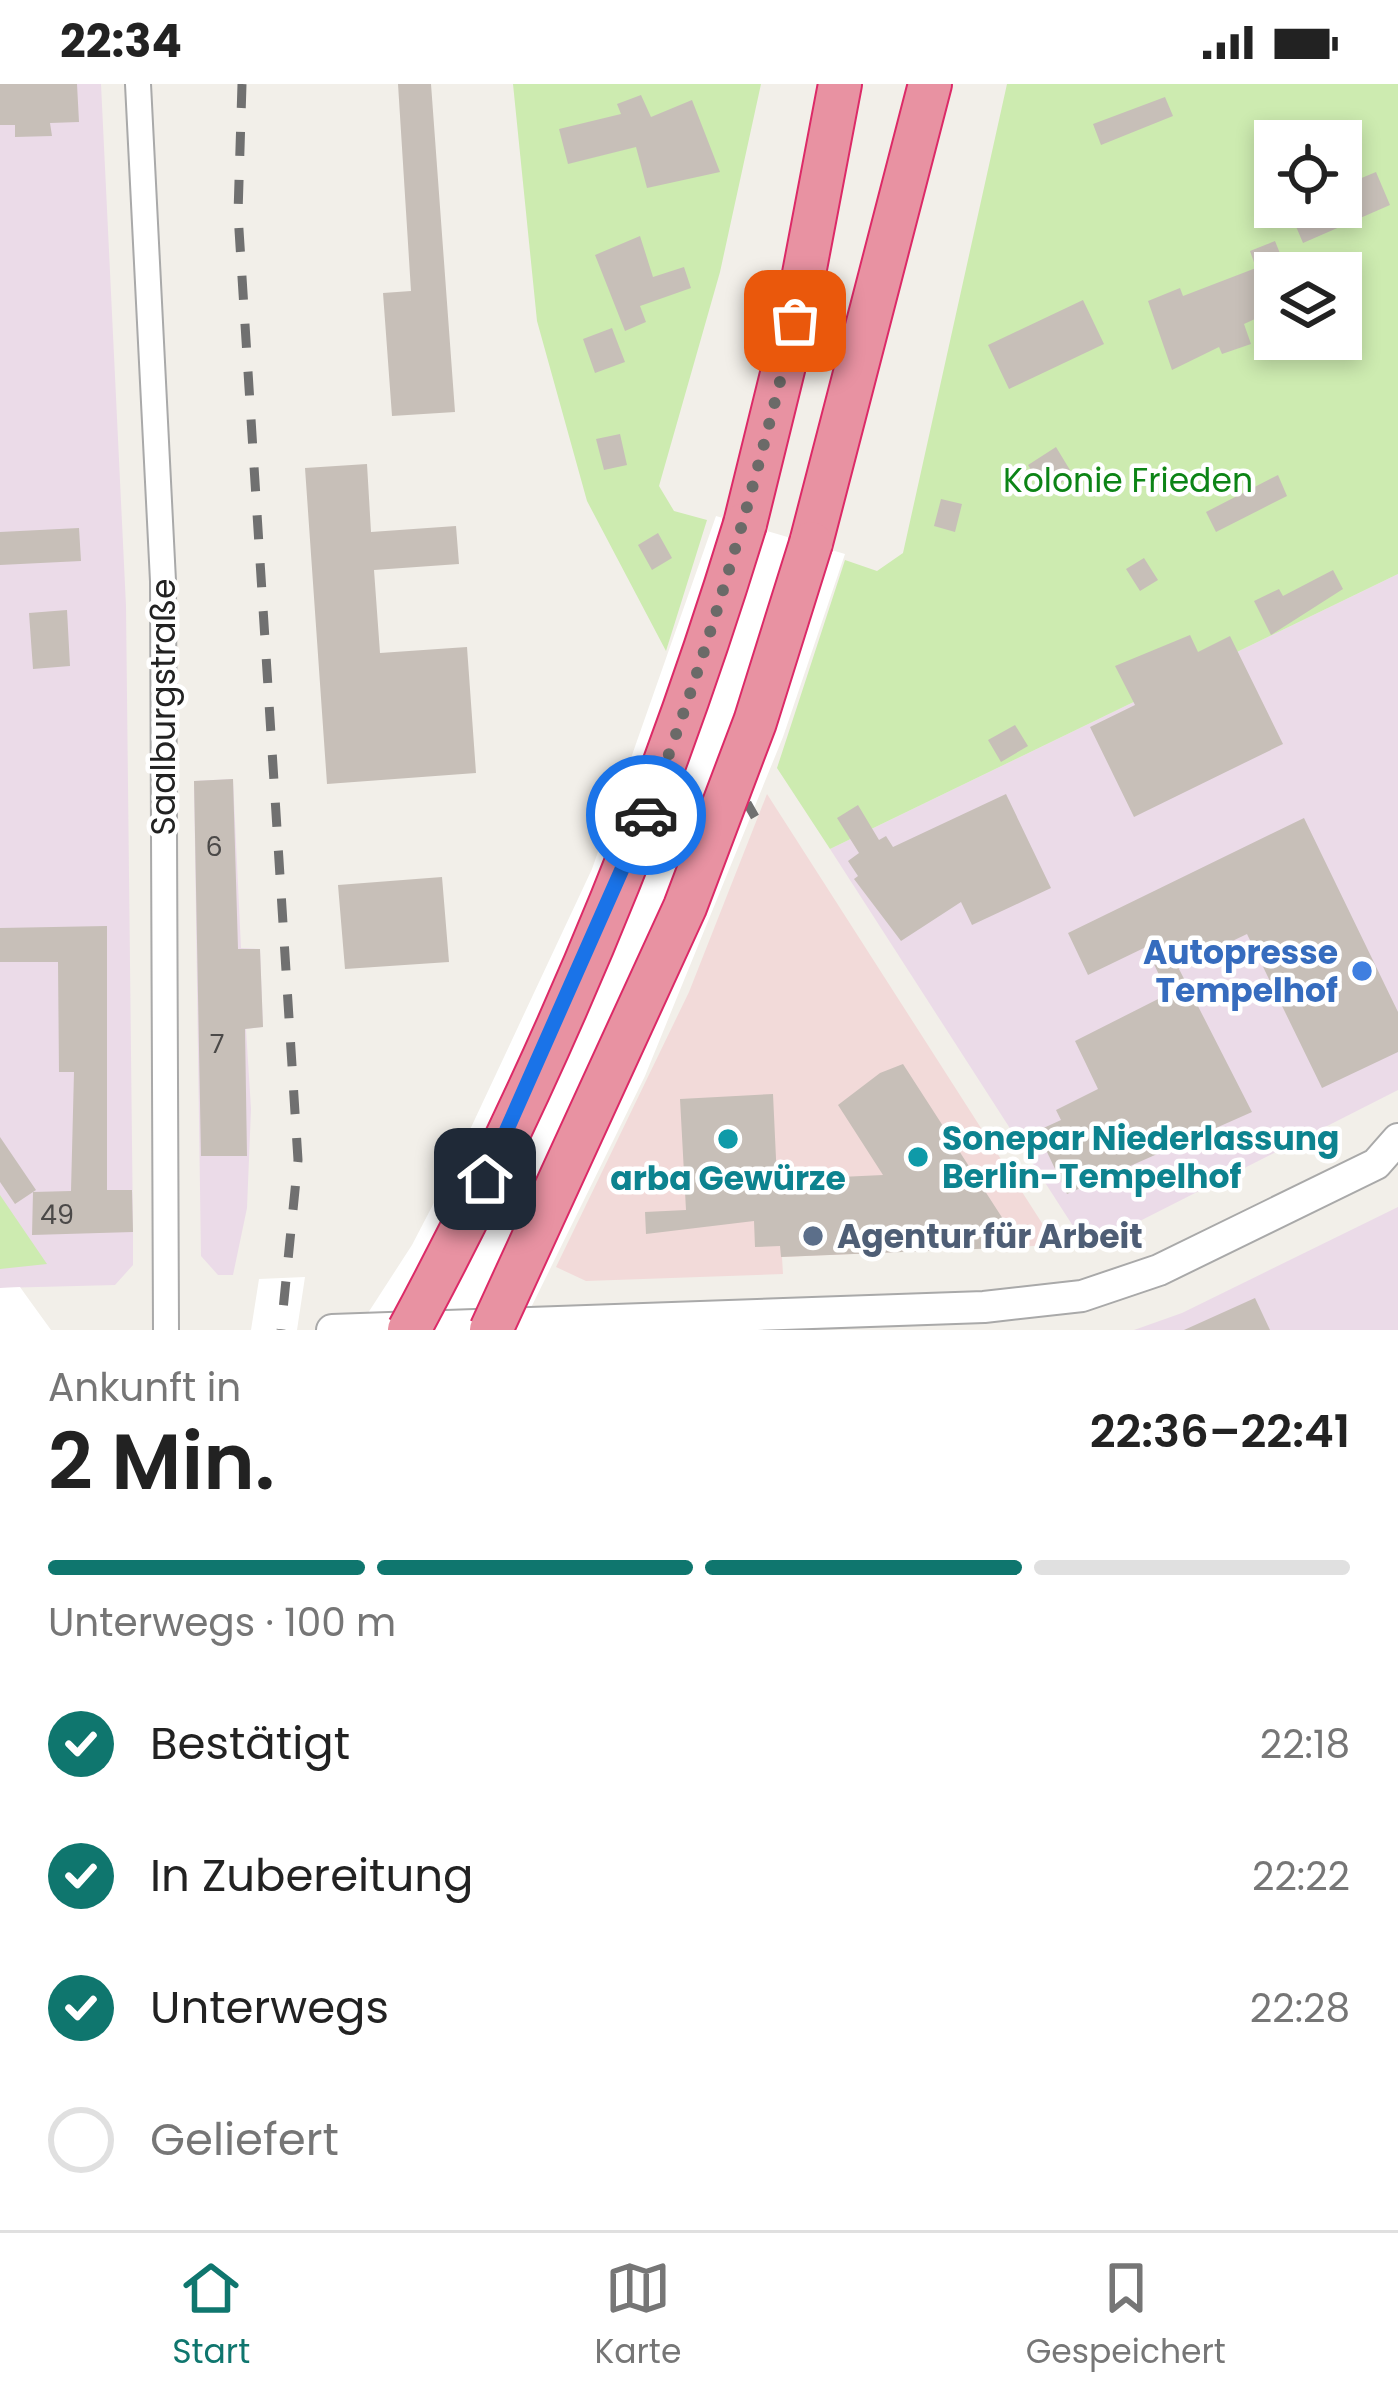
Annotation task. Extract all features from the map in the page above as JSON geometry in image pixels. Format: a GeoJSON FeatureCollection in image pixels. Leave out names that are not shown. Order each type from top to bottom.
{"type":"FeatureCollection","features":[{"type":"Feature","properties":{"kind":"highway"},"geometry":{"type":"LineString","coordinates":[[409,1330],[495,1159],[621,881],[694,693],[745,524],[795,321],[840,84]]}},
{"type":"Feature","properties":{"kind":"highway"},"geometry":{"type":"LineString","coordinates":[[491,1330],[685,907],[755,722],[811,543],[930,84]]}},
{"type":"Feature","properties":{"kind":"street","name":"Saalburgstraße"},"geometry":{"type":"LineString","coordinates":[[138,84],[164,580],[166,1330]]}},
{"type":"Feature","properties":{"kind":"street"},"geometry":{"type":"LineString","coordinates":[[332,1330],[970,1308],[1064,1299],[1159,1270],[1387,1163],[1398,1139]]}},
{"type":"Feature","properties":{"kind":"shaded area"},"geometry":{"type":"Polygon","coordinates":[[[0,84],[101,84],[126,606],[133,1265],[115,1285],[0,1288],[0,84]]]}},
{"type":"Feature","properties":{"kind":"shaded area","name":"Autopresse Tempelhof"},"geometry":{"type":"Polygon","coordinates":[[[1398,574],[1398,1090],[1126,1228],[1082,1240],[830,849],[1398,574]]]}},
{"type":"Feature","properties":{"kind":"shaded area"},"geometry":{"type":"Polygon","coordinates":[[[233,779],[241,948],[260,949],[263,1027],[246,1029],[251,1109],[247,1208],[233,1275],[218,1275],[201,1256],[194,781],[233,779]]]}},
{"type":"Feature","properties":{"kind":"shaded area"},"geometry":{"type":"Polygon","coordinates":[[[767,794],[1056,1245],[782,1257],[783,1274],[586,1281],[556,1267],[689,992],[767,794]]]}},
{"type":"Feature","properties":{"kind":"shaded area"},"geometry":{"type":"Polygon","coordinates":[[[1398,1207],[1398,1330],[1134,1330],[1182,1313],[1398,1207]]]}},
{"type":"Feature","properties":{"kind":"green space"},"geometry":{"type":"Polygon","coordinates":[[[513,84],[761,84],[720,272],[659,486],[674,511],[707,520],[666,651],[587,501],[537,321],[513,84]]]}},
{"type":"Feature","properties":{"kind":"green space","name":"Kolonie Frieden"},"geometry":{"type":"Polygon","coordinates":[[[1007,84],[1398,84],[1398,574],[830,849],[777,768],[845,560],[877,571],[903,553],[1007,84]]]}},
{"type":"Feature","properties":{"kind":"green space"},"geometry":{"type":"Polygon","coordinates":[[[0,1195],[47,1264],[0,1269],[0,1195]]]}},
{"type":"Feature","properties":{"kind":"pier"},"geometry":{"type":"Polygon","coordinates":[[[716,516],[845,554],[783,737],[645,1076],[520,1330],[357,1330],[412,1245],[452,1168],[592,869],[716,516]]]}},
{"type":"Feature","properties":{"kind":"pier"},"geometry":{"type":"Polygon","coordinates":[[[305,1277],[297,1330],[251,1330],[259,1279],[305,1277]]]}},
{"type":"Feature","properties":{"kind":"pier"},"geometry":{"type":"Polygon","coordinates":[[[20,1287],[51,1330],[0,1330],[0,1288],[20,1287]]]}},
{"type":"Feature","properties":{"kind":"building"},"geometry":{"type":"Polygon","coordinates":[[[0,84],[77,84],[79,122],[50,123],[52,136],[15,137],[15,125],[0,125],[0,84]]]}},
{"type":"Feature","properties":{"kind":"building"},"geometry":{"type":"Polygon","coordinates":[[[398,84],[431,84],[455,412],[392,416],[383,293],[411,291],[398,84]]]}},
{"type":"Feature","properties":{"kind":"building"},"geometry":{"type":"Polygon","coordinates":[[[641,95],[651,117],[692,100],[720,172],[647,188],[636,147],[568,164],[559,129],[621,114],[617,104],[641,95]]]}},
{"type":"Feature","properties":{"kind":"building"},"geometry":{"type":"Polygon","coordinates":[[[1165,97],[1173,116],[1101,145],[1093,124],[1165,97]]]}},
{"type":"Feature","properties":{"kind":"building"},"geometry":{"type":"Polygon","coordinates":[[[1376,172],[1390,205],[1362,217],[1362,178],[1376,172]]]}},
{"type":"Feature","properties":{"kind":"building"},"geometry":{"type":"Polygon","coordinates":[[[1297,228],[1337,228],[1303,243],[1297,228]]]}},
{"type":"Feature","properties":{"kind":"building"},"geometry":{"type":"Polygon","coordinates":[[[640,236],[653,277],[684,267],[691,288],[640,306],[646,322],[625,331],[595,255],[640,236]]]}},
{"type":"Feature","properties":{"kind":"building"},"geometry":{"type":"Polygon","coordinates":[[[1275,241],[1279,252],[1254,252],[1254,262],[1250,251],[1275,241]]]}},
{"type":"Feature","properties":{"kind":"building"},"geometry":{"type":"Polygon","coordinates":[[[1254,269],[1254,319],[1244,324],[1251,344],[1222,354],[1219,347],[1172,370],[1148,301],[1180,288],[1183,296],[1254,269]]]}},
{"type":"Feature","properties":{"kind":"building"},"geometry":{"type":"Polygon","coordinates":[[[1083,300],[1104,344],[1009,389],[988,345],[1083,300]]]}},
{"type":"Feature","properties":{"kind":"building"},"geometry":{"type":"Polygon","coordinates":[[[612,328],[625,362],[595,373],[583,339],[612,328]]]}},
{"type":"Feature","properties":{"kind":"building"},"geometry":{"type":"Polygon","coordinates":[[[620,434],[627,465],[604,470],[596,439],[620,434]]]}},
{"type":"Feature","properties":{"kind":"building"},"geometry":{"type":"Polygon","coordinates":[[[1056,447],[1073,475],[1045,493],[1028,465],[1056,447]]]}},
{"type":"Feature","properties":{"kind":"building"},"geometry":{"type":"Polygon","coordinates":[[[367,464],[371,532],[456,526],[459,564],[374,570],[380,653],[467,647],[476,773],[327,784],[305,468],[367,464]]]}},
{"type":"Feature","properties":{"kind":"building"},"geometry":{"type":"Polygon","coordinates":[[[1278,475],[1287,496],[1216,532],[1206,512],[1278,475]]]}},
{"type":"Feature","properties":{"kind":"building"},"geometry":{"type":"Polygon","coordinates":[[[941,499],[962,504],[955,532],[934,526],[941,499]]]}},
{"type":"Feature","properties":{"kind":"building"},"geometry":{"type":"Polygon","coordinates":[[[79,528],[81,561],[0,565],[0,532],[79,528]]]}},
{"type":"Feature","properties":{"kind":"building"},"geometry":{"type":"Polygon","coordinates":[[[658,533],[672,558],[652,570],[638,545],[658,533]]]}},
{"type":"Feature","properties":{"kind":"building"},"geometry":{"type":"Polygon","coordinates":[[[1144,558],[1158,580],[1140,591],[1126,569],[1144,558]]]}},
{"type":"Feature","properties":{"kind":"building"},"geometry":{"type":"Polygon","coordinates":[[[1333,570],[1343,589],[1271,635],[1254,601],[1279,589],[1283,596],[1333,570]]]}},
{"type":"Feature","properties":{"kind":"building"},"geometry":{"type":"Polygon","coordinates":[[[67,610],[70,666],[33,669],[29,613],[67,610]]]}},
{"type":"Feature","properties":{"kind":"building"},"geometry":{"type":"Polygon","coordinates":[[[1190,635],[1198,652],[1230,636],[1283,744],[1134,817],[1090,727],[1135,705],[1115,666],[1190,635]]]}},
{"type":"Feature","properties":{"kind":"building"},"geometry":{"type":"Polygon","coordinates":[[[1015,725],[1028,746],[1001,762],[988,740],[1015,725]]]}},
{"type":"Feature","properties":{"kind":"building"},"geometry":{"type":"Polygon","coordinates":[[[233,779],[238,949],[260,949],[263,1027],[245,1029],[247,1156],[201,1156],[194,781],[233,779]]]}},
{"type":"Feature","properties":{"kind":"building"},"geometry":{"type":"Polygon","coordinates":[[[1006,794],[1051,888],[972,925],[961,902],[901,941],[854,879],[858,876],[848,861],[859,853],[837,818],[858,805],[879,840],[886,836],[893,847],[1006,794]]]}},
{"type":"Feature","properties":{"kind":"building"},"geometry":{"type":"Polygon","coordinates":[[[1304,818],[1398,1012],[1398,1052],[1322,1088],[1247,934],[1178,967],[1252,1112],[1067,1194],[1037,1131],[1061,1120],[1056,1110],[1098,1089],[1075,1041],[1168,994],[1146,947],[1088,975],[1068,933],[1304,818]]]}},
{"type":"Feature","properties":{"kind":"building"},"geometry":{"type":"Polygon","coordinates":[[[442,877],[449,962],[345,969],[338,885],[442,877]]]}},
{"type":"Feature","properties":{"kind":"building"},"geometry":{"type":"Polygon","coordinates":[[[107,926],[107,1190],[132,1190],[133,1232],[32,1235],[33,1192],[71,1191],[74,1072],[59,1072],[58,962],[0,962],[0,928],[107,926]]]}},
{"type":"Feature","properties":{"kind":"building","name":"Sonepar Niederlassung Berlin-Tempelhof"},"geometry":{"type":"Polygon","coordinates":[[[903,1064],[1021,1247],[781,1257],[780,1246],[755,1247],[754,1221],[646,1234],[645,1212],[686,1210],[680,1099],[773,1094],[777,1180],[883,1175],[838,1105],[880,1073],[903,1064]]]}},
{"type":"Feature","properties":{"kind":"building"},"geometry":{"type":"Polygon","coordinates":[[[0,1137],[36,1190],[15,1204],[0,1182],[0,1137]]]}},
{"type":"Feature","properties":{"kind":"building"},"geometry":{"type":"Polygon","coordinates":[[[1255,1298],[1270,1330],[1184,1330],[1255,1298]]]}},
{"type":"Feature","properties":{"kind":"railway"},"geometry":{"type":"LineString","coordinates":[[242,84],[238,214],[298,1160],[281,1330]]}},
{"type":"Feature","properties":{"kind":"railway"},"geometry":{"type":"LineString","coordinates":[[747,803],[755,817]]}},
{"type":"Feature","properties":{"kind":"way so far"},"geometry":{"type":"LineString","coordinates":[[646,815],[694,693],[745,524],[795,321]]}},
{"type":"Feature","properties":{"kind":"place","name":"Autopresse Tempelhof"},"geometry":{"type":"Point","coordinates":[1362,971]}},
{"type":"Feature","properties":{"kind":"place","name":"arba Gewürze"},"geometry":{"type":"Point","coordinates":[728,1139]}},
{"type":"Feature","properties":{"kind":"place","name":"Sonepar Niederlassung Berlin-Tempelhof"},"geometry":{"type":"Point","coordinates":[918,1157]}},
{"type":"Feature","properties":{"kind":"place","name":"Agentur für Arbeit"},"geometry":{"type":"Point","coordinates":[813,1236]}},
{"type":"Feature","properties":{"kind":"route"},"geometry":{"type":"LineString","coordinates":[[485,1179],[621,881],[646,815]]}}]}
